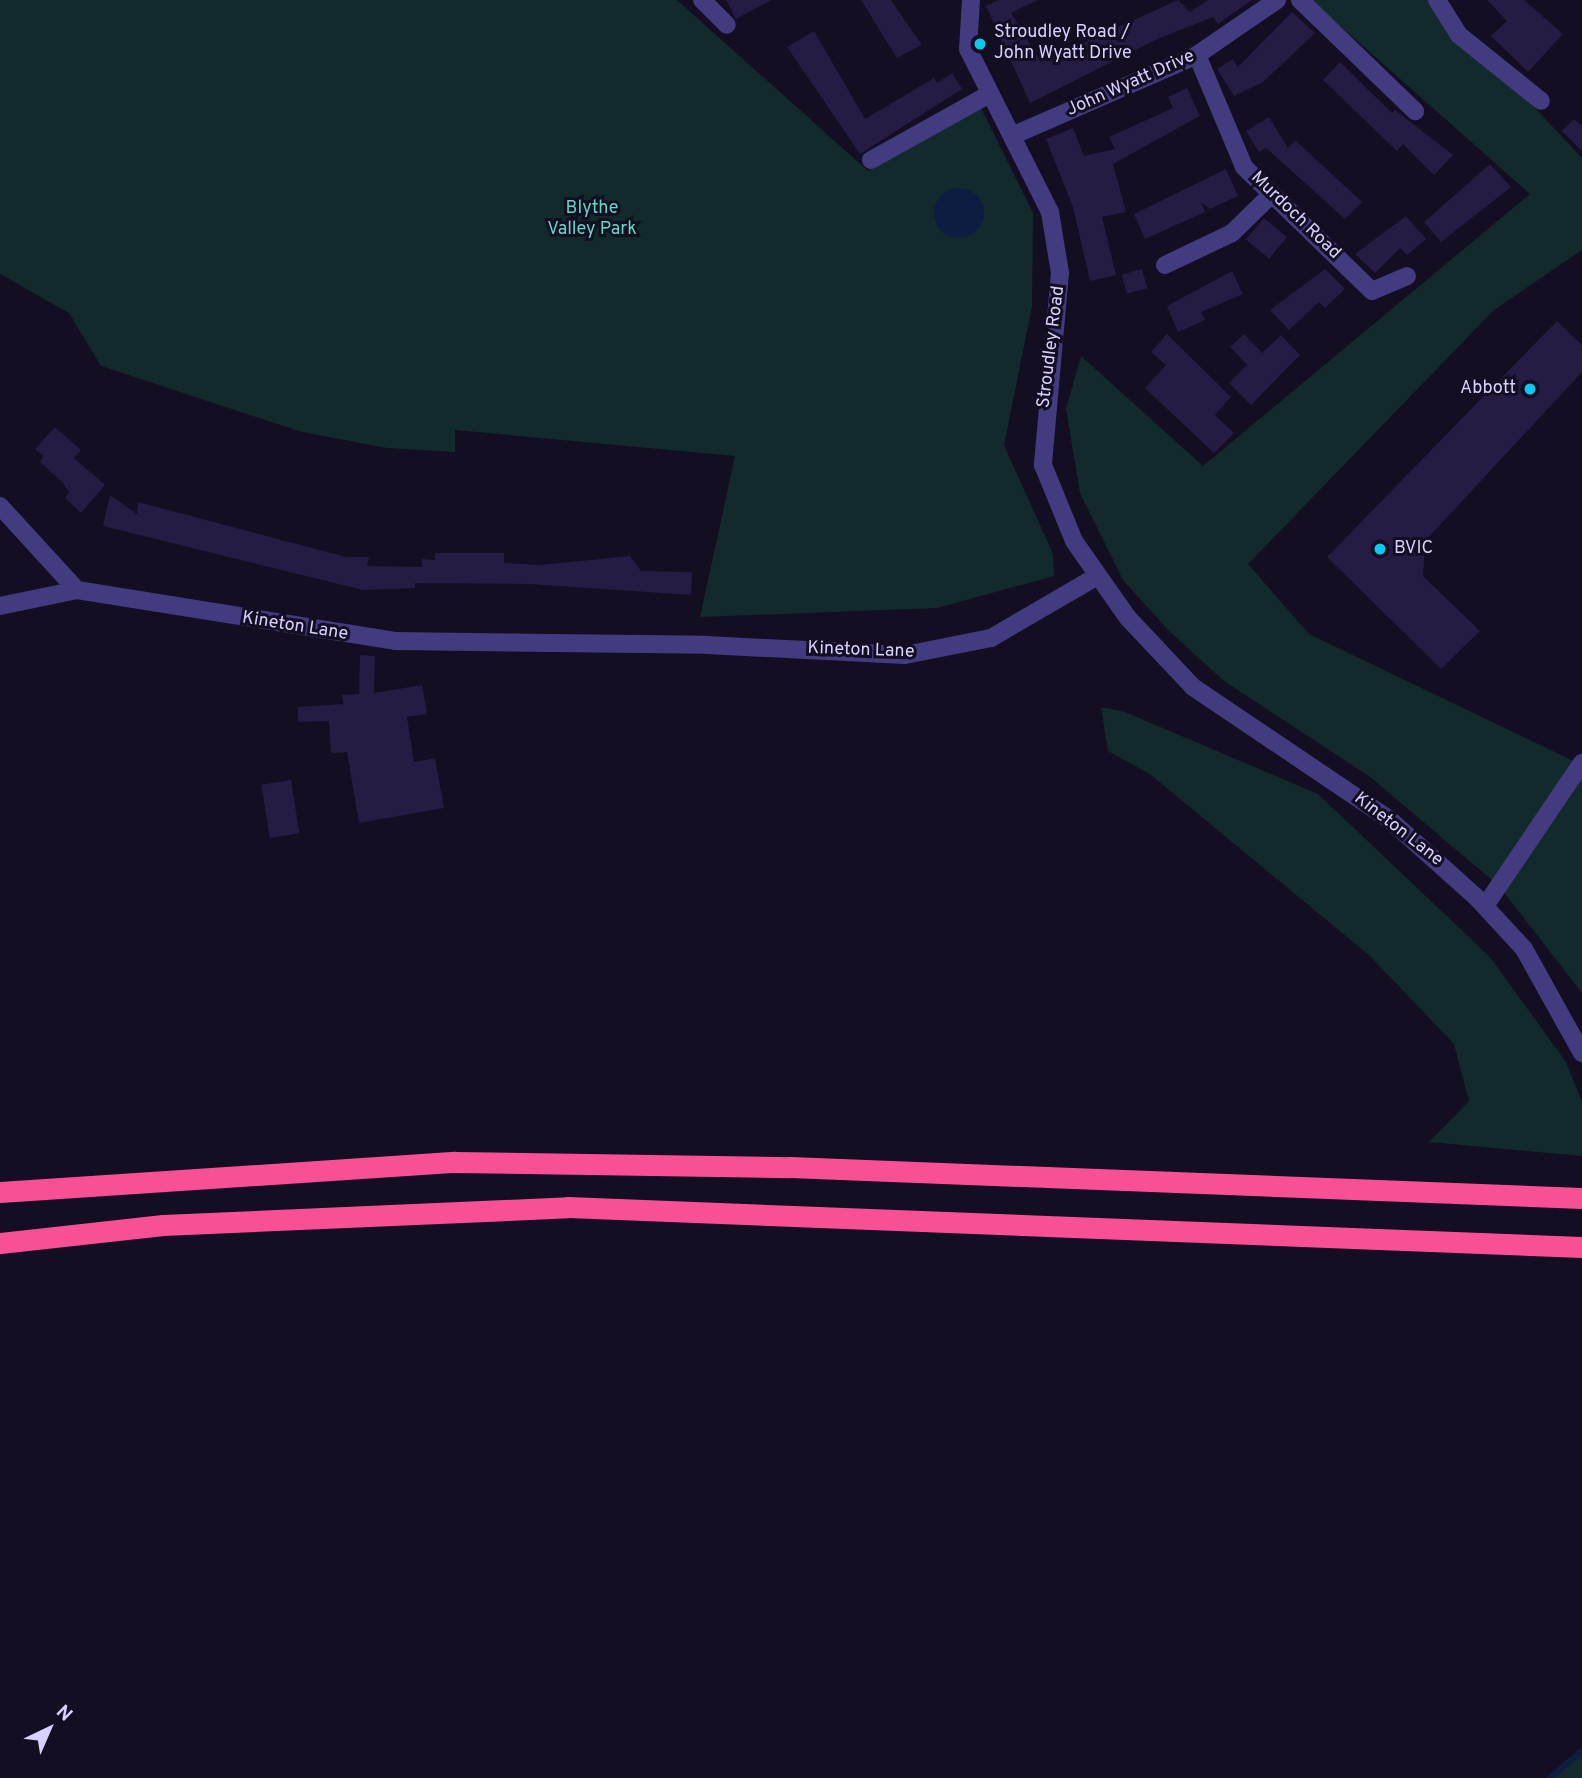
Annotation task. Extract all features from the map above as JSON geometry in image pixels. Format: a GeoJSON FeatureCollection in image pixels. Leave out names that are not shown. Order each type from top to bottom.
{"type":"FeatureCollection","features":[{"type":"Feature","properties":{"kind":"highway"},"geometry":{"type":"LineString","coordinates":[[0,1192],[455,1162],[790,1167],[1582,1198]]}},
{"type":"Feature","properties":{"kind":"highway"},"geometry":{"type":"LineString","coordinates":[[0,1243],[163,1225],[568,1207],[1582,1247]]}},
{"type":"Feature","properties":{"kind":"street","name":"Stroudley Road"},"geometry":{"type":"LineString","coordinates":[[971,0],[968,49],[988,96],[1014,135],[1050,212],[1060,273],[1043,465],[1097,577]]}},
{"type":"Feature","properties":{"kind":"street","name":"John Wyatt Drive"},"geometry":{"type":"LineString","coordinates":[[1014,135],[1197,55],[1277,0]]}},
{"type":"Feature","properties":{"kind":"street"},"geometry":{"type":"LineString","coordinates":[[1300,0],[1415,111]]}},
{"type":"Feature","properties":{"kind":"street"},"geometry":{"type":"LineString","coordinates":[[1437,0],[1459,35],[1541,101]]}},
{"type":"Feature","properties":{"kind":"street"},"geometry":{"type":"LineString","coordinates":[[704,1],[727,25]]}},
{"type":"Feature","properties":{"kind":"street","name":"Murdoch Road"},"geometry":{"type":"LineString","coordinates":[[1197,55],[1244,167],[1372,291],[1407,276]]}},
{"type":"Feature","properties":{"kind":"street"},"geometry":{"type":"LineString","coordinates":[[871,160],[988,96]]}},
{"type":"Feature","properties":{"kind":"street"},"geometry":{"type":"LineString","coordinates":[[1165,265],[1232,233],[1272,194]]}},
{"type":"Feature","properties":{"kind":"street"},"geometry":{"type":"LineString","coordinates":[[0,506],[77,590]]}},
{"type":"Feature","properties":{"kind":"street","name":"Kineton Lane"},"geometry":{"type":"LineString","coordinates":[[77,590],[395,641],[707,645],[905,655],[991,638],[1097,577],[1193,687],[1389,819],[1485,906],[1524,949],[1582,1052]]}},
{"type":"Feature","properties":{"kind":"street"},"geometry":{"type":"LineString","coordinates":[[0,606],[77,590]]}},
{"type":"Feature","properties":{"kind":"street"},"geometry":{"type":"LineString","coordinates":[[1485,906],[1582,763]]}},
{"type":"Feature","properties":{"kind":"green space","name":"Blythe Valley Park"},"geometry":{"type":"Polygon","coordinates":[[[0,0],[677,0],[868,171],[981,108],[1033,213],[1032,307],[1004,445],[1053,554],[1054,576],[937,608],[700,617],[735,456],[455,430],[455,452],[387,448],[302,432],[101,366],[69,313],[0,274],[0,0]]]}},
{"type":"Feature","properties":{"kind":"green space"},"geometry":{"type":"Polygon","coordinates":[[[1311,0],[1433,0],[1582,158],[1582,250],[1494,310],[1248,564],[1309,634],[1582,765],[1582,993],[1499,886],[1369,776],[1224,681],[1169,631],[1123,580],[1080,493],[1066,409],[1081,356],[1203,466],[1530,194],[1311,0]]]}},
{"type":"Feature","properties":{"kind":"green space"},"geometry":{"type":"Polygon","coordinates":[[[1101,707],[1125,712],[1318,794],[1490,957],[1566,1062],[1582,1102],[1582,1156],[1429,1142],[1469,1101],[1454,1044],[1370,956],[1151,775],[1108,751],[1101,707]]]}},
{"type":"Feature","properties":{"kind":"green space"},"geometry":{"type":"Polygon","coordinates":[[[1582,1751],[1582,1778],[1550,1778],[1582,1751]]]}},
{"type":"Feature","properties":{"kind":"water"},"geometry":{"type":"Polygon","coordinates":[[[959,188],[977,195],[984,213],[977,231],[959,238],[941,231],[934,213],[941,195],[959,188]]]}},
{"type":"Feature","properties":{"kind":"building"},"geometry":{"type":"Polygon","coordinates":[[[726,0],[771,0],[736,19],[726,0]]]}},
{"type":"Feature","properties":{"kind":"building"},"geometry":{"type":"Polygon","coordinates":[[[861,0],[891,0],[922,45],[897,58],[861,0]]]}},
{"type":"Feature","properties":{"kind":"building"},"geometry":{"type":"Polygon","coordinates":[[[998,0],[1038,0],[1011,13],[1041,62],[1178,0],[1190,12],[1208,0],[1252,0],[1218,24],[1213,17],[1155,40],[1030,103],[986,6],[998,0]]]}},
{"type":"Feature","properties":{"kind":"building"},"geometry":{"type":"Polygon","coordinates":[[[1487,0],[1524,0],[1563,34],[1528,72],[1491,36],[1507,21],[1487,0]]]}},
{"type":"Feature","properties":{"kind":"building"},"geometry":{"type":"Polygon","coordinates":[[[1292,12],[1315,33],[1263,82],[1234,96],[1217,69],[1233,59],[1238,67],[1292,12]]]}},
{"type":"Feature","properties":{"kind":"building"},"geometry":{"type":"Polygon","coordinates":[[[814,31],[865,119],[934,78],[937,83],[952,73],[962,89],[860,154],[787,47],[814,31]]]}},
{"type":"Feature","properties":{"kind":"building"},"geometry":{"type":"Polygon","coordinates":[[[1340,62],[1392,113],[1395,110],[1453,155],[1434,175],[1403,144],[1397,151],[1323,80],[1340,62]]]}},
{"type":"Feature","properties":{"kind":"building"},"geometry":{"type":"Polygon","coordinates":[[[1187,88],[1200,116],[1113,164],[1126,212],[1102,217],[1116,275],[1090,281],[1073,207],[1046,139],[1073,128],[1084,156],[1115,149],[1109,137],[1173,108],[1168,97],[1187,88]]]}},
{"type":"Feature","properties":{"kind":"building"},"geometry":{"type":"Polygon","coordinates":[[[1269,117],[1288,148],[1295,140],[1362,202],[1345,219],[1266,148],[1259,152],[1246,131],[1269,117]]]}},
{"type":"Feature","properties":{"kind":"building"},"geometry":{"type":"Polygon","coordinates":[[[1574,119],[1582,126],[1582,151],[1562,131],[1574,119]]]}},
{"type":"Feature","properties":{"kind":"building"},"geometry":{"type":"Polygon","coordinates":[[[1490,164],[1511,187],[1441,242],[1424,222],[1490,164]]]}},
{"type":"Feature","properties":{"kind":"building"},"geometry":{"type":"Polygon","coordinates":[[[1226,169],[1238,196],[1210,209],[1201,202],[1205,212],[1145,239],[1134,214],[1226,169]]]}},
{"type":"Feature","properties":{"kind":"building"},"geometry":{"type":"Polygon","coordinates":[[[1406,216],[1426,239],[1407,255],[1400,248],[1375,273],[1355,254],[1406,216]]]}},
{"type":"Feature","properties":{"kind":"building"},"geometry":{"type":"Polygon","coordinates":[[[1264,218],[1287,237],[1269,259],[1246,239],[1264,218]]]}},
{"type":"Feature","properties":{"kind":"building"},"geometry":{"type":"Polygon","coordinates":[[[1142,269],[1147,288],[1127,294],[1122,274],[1142,269]]]}},
{"type":"Feature","properties":{"kind":"building"},"geometry":{"type":"Polygon","coordinates":[[[1325,269],[1345,289],[1325,308],[1319,302],[1289,330],[1270,310],[1325,269]]]}},
{"type":"Feature","properties":{"kind":"building"},"geometry":{"type":"Polygon","coordinates":[[[1232,271],[1243,294],[1201,312],[1205,320],[1178,332],[1167,306],[1232,271]]]}},
{"type":"Feature","properties":{"kind":"building","name":"BVIC"},"geometry":{"type":"Polygon","coordinates":[[[1557,321],[1582,345],[1582,372],[1425,541],[1423,576],[1480,631],[1441,669],[1327,557],[1557,321]]]}},
{"type":"Feature","properties":{"kind":"building"},"geometry":{"type":"Polygon","coordinates":[[[1167,334],[1231,397],[1215,415],[1234,433],[1214,453],[1145,388],[1166,365],[1151,352],[1167,334]]]}},
{"type":"Feature","properties":{"kind":"building"},"geometry":{"type":"Polygon","coordinates":[[[1244,334],[1262,353],[1281,335],[1300,355],[1251,405],[1229,383],[1247,365],[1230,347],[1244,334]]]}},
{"type":"Feature","properties":{"kind":"building"},"geometry":{"type":"Polygon","coordinates":[[[55,427],[81,450],[74,458],[105,485],[81,513],[65,498],[69,492],[40,462],[43,456],[35,449],[55,427]]]}},
{"type":"Feature","properties":{"kind":"building"},"geometry":{"type":"Polygon","coordinates":[[[110,495],[137,514],[138,502],[346,557],[369,557],[367,566],[422,567],[422,559],[435,560],[435,553],[504,553],[504,563],[540,565],[630,556],[641,571],[692,572],[691,595],[529,584],[415,583],[415,588],[363,590],[103,526],[110,495]]]}},
{"type":"Feature","properties":{"kind":"building"},"geometry":{"type":"Polygon","coordinates":[[[360,655],[375,656],[374,693],[422,685],[427,714],[407,717],[414,762],[435,758],[444,808],[359,823],[347,752],[331,753],[329,721],[298,722],[298,707],[343,704],[342,695],[359,694],[360,655]]]}},
{"type":"Feature","properties":{"kind":"building"},"geometry":{"type":"Polygon","coordinates":[[[291,780],[299,833],[270,838],[261,785],[291,780]]]}},
{"type":"Feature","properties":{"kind":"waterway"},"geometry":{"type":"LineString","coordinates":[[1550,1778],[1582,1751]]}},
{"type":"Feature","properties":{"kind":"place","name":"Stroudley Road / John Wyatt Drive"},"geometry":{"type":"Point","coordinates":[980,44]}},
{"type":"Feature","properties":{"kind":"place","name":"Abbott"},"geometry":{"type":"Point","coordinates":[1530,389]}},
{"type":"Feature","properties":{"kind":"place","name":"BVIC"},"geometry":{"type":"Point","coordinates":[1380,549]}}]}
